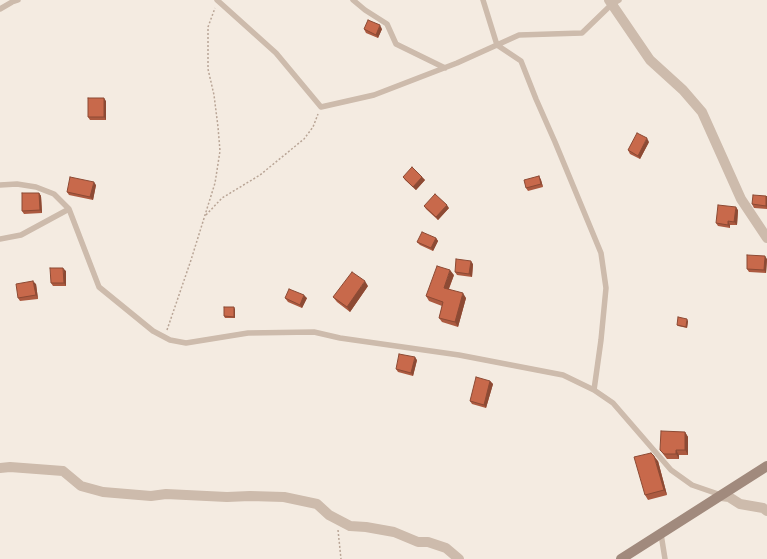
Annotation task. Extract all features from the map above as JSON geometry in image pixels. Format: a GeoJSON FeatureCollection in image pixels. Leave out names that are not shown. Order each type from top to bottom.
{"type":"FeatureCollection","features":[{"type":"Feature","properties":{"kind":"street"},"geometry":{"type":"LineString","coordinates":[[614,1],[650,60],[683,90],[702,112],[741,199],[767,238]]}},
{"type":"Feature","properties":{"kind":"street"},"geometry":{"type":"LineString","coordinates":[[622,559],[767,466]]}},
{"type":"Feature","properties":{"kind":"street"},"geometry":{"type":"LineString","coordinates":[[0,468],[10,467],[63,471],[81,486],[104,492],[151,496],[166,494],[227,497],[284,497],[317,504],[329,515],[350,526],[387,531],[418,542],[428,542],[446,548],[458,559]]}},
{"type":"Feature","properties":{"kind":"street"},"geometry":{"type":"LineString","coordinates":[[721,496],[729,497],[740,504],[762,508],[767,511]]}},
{"type":"Feature","properties":{"kind":"lane"},"geometry":{"type":"LineString","coordinates":[[0,9],[18,0]]}},
{"type":"Feature","properties":{"kind":"lane"},"geometry":{"type":"LineString","coordinates":[[217,0],[276,52],[321,107],[374,95],[445,68],[520,35],[582,33],[614,1]]}},
{"type":"Feature","properties":{"kind":"lane"},"geometry":{"type":"LineString","coordinates":[[353,0],[365,10],[388,24],[396,44],[445,68]]}},
{"type":"Feature","properties":{"kind":"lane"},"geometry":{"type":"LineString","coordinates":[[483,0],[497,45],[521,61],[536,100],[602,253],[606,288],[594,390]]}},
{"type":"Feature","properties":{"kind":"lane"},"geometry":{"type":"LineString","coordinates":[[0,185],[17,184],[36,187],[54,194],[69,209],[99,287],[153,331],[170,340],[186,343],[248,332],[314,332],[340,338],[459,355],[563,375],[594,390],[613,403],[671,470],[692,485],[721,496]]}},
{"type":"Feature","properties":{"kind":"lane"},"geometry":{"type":"LineString","coordinates":[[0,239],[21,235],[69,209]]}},
{"type":"Feature","properties":{"kind":"lane"},"geometry":{"type":"LineString","coordinates":[[661,534],[666,559]]}},
{"type":"Feature","properties":{"kind":"path"},"geometry":{"type":"LineString","coordinates":[[165,337],[215,183],[220,150],[214,95],[208,69],[208,27],[217,0]]}},
{"type":"Feature","properties":{"kind":"path"},"geometry":{"type":"LineString","coordinates":[[204,216],[222,198],[260,174],[304,139],[313,127],[321,107]]}},
{"type":"Feature","properties":{"kind":"path"},"geometry":{"type":"LineString","coordinates":[[336,519],[341,559]]}},
{"type":"Feature","properties":{"kind":"building"},"geometry":{"type":"Polygon","coordinates":[[[368,20],[380,25],[376,35],[364,29],[368,20]]]}},
{"type":"Feature","properties":{"kind":"building"},"geometry":{"type":"Polygon","coordinates":[[[88,98],[104,98],[104,117],[88,117],[88,98]]]}},
{"type":"Feature","properties":{"kind":"building"},"geometry":{"type":"Polygon","coordinates":[[[637,133],[647,138],[638,156],[628,150],[637,133]]]}},
{"type":"Feature","properties":{"kind":"building"},"geometry":{"type":"Polygon","coordinates":[[[412,167],[422,177],[413,187],[403,177],[412,167]]]}},
{"type":"Feature","properties":{"kind":"building"},"geometry":{"type":"Polygon","coordinates":[[[539,176],[541,184],[526,188],[524,180],[539,176]]]}},
{"type":"Feature","properties":{"kind":"building"},"geometry":{"type":"Polygon","coordinates":[[[70,177],[94,182],[90,197],[67,192],[70,177]]]}},
{"type":"Feature","properties":{"kind":"building"},"geometry":{"type":"Polygon","coordinates":[[[22,193],[39,193],[40,210],[22,211],[22,193]]]}},
{"type":"Feature","properties":{"kind":"building"},"geometry":{"type":"Polygon","coordinates":[[[435,194],[447,205],[436,217],[424,206],[435,194]]]}},
{"type":"Feature","properties":{"kind":"building"},"geometry":{"type":"Polygon","coordinates":[[[753,195],[766,196],[766,206],[752,204],[753,195]]]}},
{"type":"Feature","properties":{"kind":"building"},"geometry":{"type":"Polygon","coordinates":[[[718,205],[736,207],[734,222],[728,221],[728,225],[716,223],[718,205]]]}},
{"type":"Feature","properties":{"kind":"building"},"geometry":{"type":"Polygon","coordinates":[[[422,232],[436,238],[431,248],[417,242],[422,232]]]}},
{"type":"Feature","properties":{"kind":"building"},"geometry":{"type":"Polygon","coordinates":[[[747,255],[765,256],[764,270],[747,269],[747,255]]]}},
{"type":"Feature","properties":{"kind":"building"},"geometry":{"type":"Polygon","coordinates":[[[456,259],[471,261],[469,274],[455,272],[456,259]]]}},
{"type":"Feature","properties":{"kind":"building"},"geometry":{"type":"Polygon","coordinates":[[[437,266],[450,270],[444,288],[463,293],[455,322],[439,318],[443,302],[426,296],[437,266]]]}},
{"type":"Feature","properties":{"kind":"building"},"geometry":{"type":"Polygon","coordinates":[[[50,268],[63,268],[64,283],[51,283],[50,268]]]}},
{"type":"Feature","properties":{"kind":"building"},"geometry":{"type":"Polygon","coordinates":[[[352,272],[365,281],[347,307],[333,297],[352,272]]]}},
{"type":"Feature","properties":{"kind":"building"},"geometry":{"type":"Polygon","coordinates":[[[33,281],[36,295],[18,298],[16,284],[33,281]]]}},
{"type":"Feature","properties":{"kind":"building"},"geometry":{"type":"Polygon","coordinates":[[[289,289],[304,295],[300,305],[285,298],[289,289]]]}},
{"type":"Feature","properties":{"kind":"building"},"geometry":{"type":"Polygon","coordinates":[[[224,307],[234,307],[234,317],[224,316],[224,307]]]}},
{"type":"Feature","properties":{"kind":"building"},"geometry":{"type":"Polygon","coordinates":[[[678,317],[687,319],[686,327],[677,325],[678,317]]]}},
{"type":"Feature","properties":{"kind":"building"},"geometry":{"type":"Polygon","coordinates":[[[399,354],[415,357],[411,373],[396,369],[399,354]]]}},
{"type":"Feature","properties":{"kind":"building"},"geometry":{"type":"Polygon","coordinates":[[[476,377],[490,381],[484,405],[470,401],[476,377]]]}},
{"type":"Feature","properties":{"kind":"building"},"geometry":{"type":"Polygon","coordinates":[[[661,431],[685,432],[685,450],[676,450],[676,454],[664,454],[660,450],[661,431]]]}},
{"type":"Feature","properties":{"kind":"building"},"geometry":{"type":"Polygon","coordinates":[[[651,453],[654,456],[664,490],[645,495],[634,457],[651,453]]]}}]}
